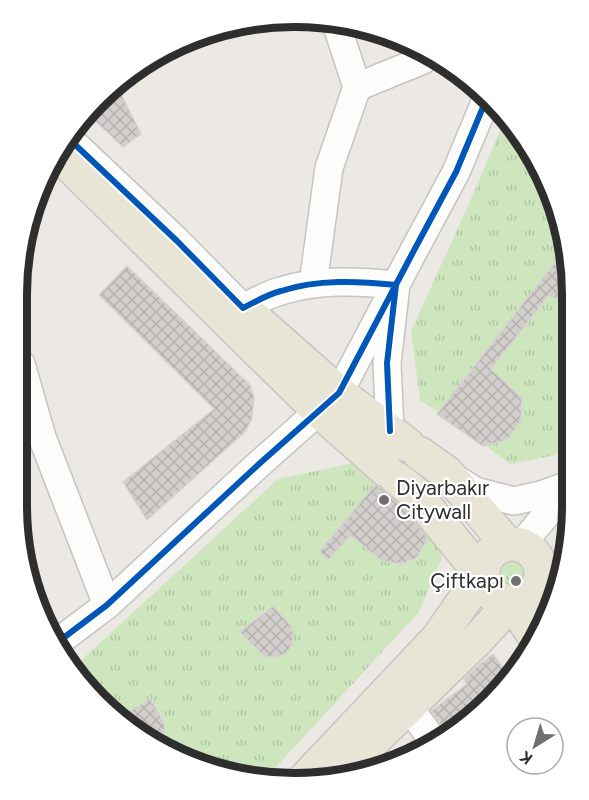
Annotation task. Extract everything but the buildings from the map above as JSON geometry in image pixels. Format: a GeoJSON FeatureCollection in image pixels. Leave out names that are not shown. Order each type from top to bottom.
{"type":"FeatureCollection","features":[{"type":"Feature","properties":{"kind":"main road"},"geometry":{"type":"LineString","coordinates":[[64,159],[329,402],[406,443],[447,473],[531,560],[541,575],[535,591],[520,601],[503,601],[495,597],[484,584],[482,575],[486,559],[491,552],[499,546],[531,560]]}},
{"type":"Feature","properties":{"kind":"main road"},"geometry":{"type":"LineString","coordinates":[[243,308],[392,475],[414,492],[482,575]]}},
{"type":"Feature","properties":{"kind":"main road"},"geometry":{"type":"LineString","coordinates":[[311,772],[438,638],[482,575]]}},
{"type":"Feature","properties":{"kind":"main road"},"geometry":{"type":"LineString","coordinates":[[348,768],[478,639],[512,602]]}},
{"type":"Feature","properties":{"kind":"main road"},"geometry":{"type":"LineString","coordinates":[[512,602],[531,630]]}},
{"type":"Feature","properties":{"kind":"main road"},"geometry":{"type":"LineString","coordinates":[[478,639],[499,633],[525,641]]}},
{"type":"Feature","properties":{"kind":"street"},"geometry":{"type":"LineString","coordinates":[[313,284],[329,168],[357,87],[338,31]]}},
{"type":"Feature","properties":{"kind":"street"},"geometry":{"type":"LineString","coordinates":[[357,87],[423,60]]}},
{"type":"Feature","properties":{"kind":"street"},"geometry":{"type":"LineString","coordinates":[[63,638],[107,605],[329,402],[396,285],[456,172],[484,105]]}},
{"type":"Feature","properties":{"kind":"street"},"geometry":{"type":"LineString","coordinates":[[74,143],[177,241],[243,308],[279,291],[313,284],[362,281],[396,285]]}},
{"type":"Feature","properties":{"kind":"street"},"geometry":{"type":"LineString","coordinates":[[396,285],[387,363],[406,443]]}},
{"type":"Feature","properties":{"kind":"street"},"geometry":{"type":"LineString","coordinates":[[27,385],[42,437],[107,605]]}},
{"type":"Feature","properties":{"kind":"street"},"geometry":{"type":"LineString","coordinates":[[447,473],[475,490],[514,501],[562,488]]}},
{"type":"Feature","properties":{"kind":"street"},"geometry":{"type":"LineString","coordinates":[[531,560],[562,503]]}},
{"type":"Feature","properties":{"kind":"street"},"geometry":{"type":"LineString","coordinates":[[408,706],[430,736]]}},
{"type":"Feature","properties":{"kind":"green space"},"geometry":{"type":"Polygon","coordinates":[[[502,126],[517,146],[542,192],[553,225],[560,260],[562,445],[556,455],[510,464],[420,400],[411,331],[502,126]]]}},
{"type":"Feature","properties":{"kind":"green space"},"geometry":{"type":"Polygon","coordinates":[[[374,439],[417,471],[411,481],[436,529],[442,558],[419,612],[272,772],[225,764],[176,745],[132,718],[93,682],[78,663],[278,479],[353,463],[374,439]]]}},
{"type":"Feature","properties":{"kind":"green space"},"geometry":{"type":"Polygon","coordinates":[[[512,558],[523,562],[527,573],[523,584],[512,588],[501,584],[497,573],[501,562],[512,558]]]}},
{"type":"Feature","properties":{"kind":"cycle path"},"geometry":{"type":"LineString","coordinates":[[63,638],[107,605],[339,393],[456,172],[484,105]]}},
{"type":"Feature","properties":{"kind":"cycle path"},"geometry":{"type":"LineString","coordinates":[[74,143],[177,241],[243,308],[276,292],[309,284],[353,282],[396,285],[387,363],[390,431]]}},
{"type":"Feature","properties":{"kind":"place","name":"Diyarbakır Citywall"},"geometry":{"type":"Point","coordinates":[384,500]}},
{"type":"Feature","properties":{"kind":"place","name":"Çiftkapı"},"geometry":{"type":"Point","coordinates":[516,581]}}]}
